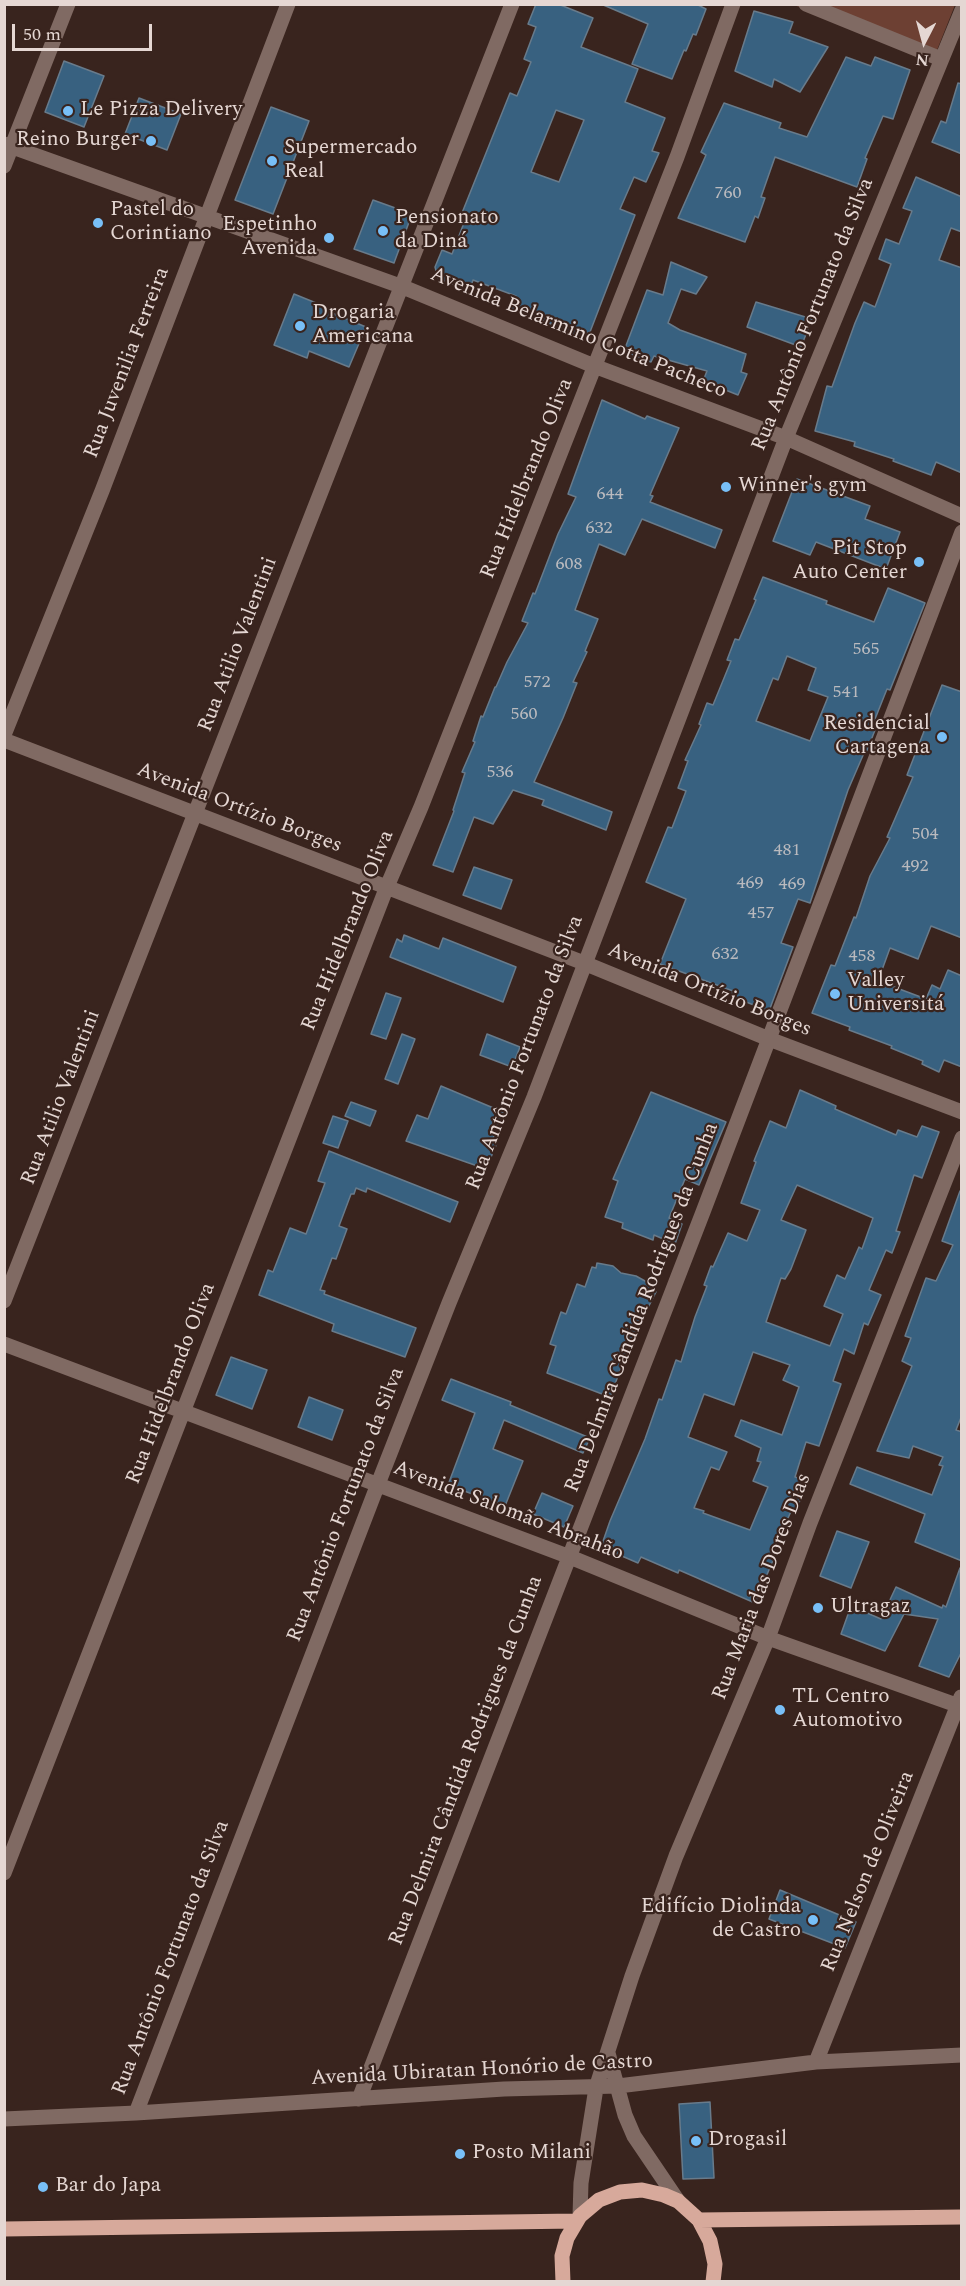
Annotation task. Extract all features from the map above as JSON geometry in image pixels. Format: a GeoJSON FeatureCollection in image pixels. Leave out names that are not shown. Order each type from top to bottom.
{"type":"FeatureCollection","features":[{"type":"Feature","properties":{"kind":"main road"},"geometry":{"type":"LineString","coordinates":[[563,2282],[562,2256],[567,2238],[578,2218],[599,2200],[620,2192],[642,2190],[678,2201],[699,2220],[710,2241],[715,2264],[713,2282]]}},
{"type":"Feature","properties":{"kind":"main road"},"geometry":{"type":"LineString","coordinates":[[699,2220],[962,2217]]}},
{"type":"Feature","properties":{"kind":"main road"},"geometry":{"type":"LineString","coordinates":[[4,2229],[578,2218]]}},
{"type":"Feature","properties":{"kind":"street"},"geometry":{"type":"LineString","coordinates":[[4,166],[8,146],[68,4]]}},
{"type":"Feature","properties":{"kind":"street","name":"Rua Juvenilia Ferreira"},"geometry":{"type":"LineString","coordinates":[[4,735],[288,4]]}},
{"type":"Feature","properties":{"kind":"street","name":"Rua Atilio Valentini"},"geometry":{"type":"LineString","coordinates":[[4,1301],[85,1101],[512,4]]}},
{"type":"Feature","properties":{"kind":"street","name":"Rua Hidelbrando Oliva"},"geometry":{"type":"LineString","coordinates":[[4,1873],[386,889],[421,807],[677,157],[734,4]]}},
{"type":"Feature","properties":{"kind":"street"},"geometry":{"type":"LineString","coordinates":[[806,4],[941,59]]}},
{"type":"Feature","properties":{"kind":"street","name":"Rua Antônio Fortunato da Silva"},"geometry":{"type":"LineString","coordinates":[[136,2113],[378,1484],[449,1303],[534,1097],[786,438],[962,10]]}},
{"type":"Feature","properties":{"kind":"street","name":"Avenida Belarmino Cotta Pacheco"},"geometry":{"type":"LineString","coordinates":[[8,146],[403,287],[594,366],[786,438],[962,516]]}},
{"type":"Feature","properties":{"kind":"street","name":"Rua Delmira Cândida Rodrigues da Cunha"},"geometry":{"type":"LineString","coordinates":[[360,2099],[962,532]]}},
{"type":"Feature","properties":{"kind":"street","name":"Avenida Ortízio Borges"},"geometry":{"type":"LineString","coordinates":[[4,740],[386,889],[584,963],[769,1039],[962,1112]]}},
{"type":"Feature","properties":{"kind":"street","name":"Rua Maria das Dores Dias"},"geometry":{"type":"LineString","coordinates":[[578,2218],[581,2183],[596,2088],[632,1976],[676,1856],[768,1638],[810,1523],[962,1138]]}},
{"type":"Feature","properties":{"kind":"street","name":"Avenida Salomão Abrahão"},"geometry":{"type":"LineString","coordinates":[[4,1344],[570,1557],[768,1638],[960,1703]]}},
{"type":"Feature","properties":{"kind":"street","name":"Rua Nelson de Oliveira"},"geometry":{"type":"LineString","coordinates":[[816,2062],[960,1703]]}},
{"type":"Feature","properties":{"kind":"street"},"geometry":{"type":"LineString","coordinates":[[608,2053],[625,2115],[634,2136],[678,2201]]}},
{"type":"Feature","properties":{"kind":"street","name":"Avenida Ubiratan Honório de Castro"},"geometry":{"type":"LineString","coordinates":[[4,2119],[136,2113],[504,2089],[596,2088],[816,2062],[962,2055]]}},
{"type":"Feature","properties":{"kind":"shaded area"},"geometry":{"type":"Polygon","coordinates":[[[794,5],[955,5],[933,60],[794,5]]]}},
{"type":"Feature","properties":{"kind":"building"},"geometry":{"type":"Polygon","coordinates":[[[536,4],[558,4],[593,18],[581,47],[638,69],[625,102],[665,118],[652,151],[659,153],[646,182],[634,177],[620,209],[635,215],[590,332],[579,338],[561,330],[562,328],[511,309],[516,296],[473,280],[469,291],[438,278],[435,267],[442,250],[452,254],[467,215],[462,213],[510,93],[517,96],[531,62],[524,59],[536,27],[528,24],[536,4]],[[556,110],[531,172],[559,182],[584,120],[556,110]]]}},
{"type":"Feature","properties":{"kind":"building"},"geometry":{"type":"Polygon","coordinates":[[[601,4],[696,4],[706,9],[696,35],[693,34],[686,51],[684,50],[672,79],[632,64],[648,24],[601,4]]]}},
{"type":"Feature","properties":{"kind":"building"},"geometry":{"type":"Polygon","coordinates":[[[754,11],[793,22],[789,33],[828,47],[800,92],[774,79],[772,87],[735,71],[754,11]]]}},
{"type":"Feature","properties":{"kind":"building"},"geometry":{"type":"Polygon","coordinates":[[[846,57],[871,66],[875,57],[910,70],[893,119],[883,116],[865,158],[867,159],[857,187],[775,157],[761,197],[765,198],[758,218],[755,216],[745,242],[678,218],[706,155],[701,152],[724,103],[781,123],[779,128],[807,137],[846,57]]]}},
{"type":"Feature","properties":{"kind":"building"},"geometry":{"type":"Polygon","coordinates":[[[64,61],[104,76],[84,127],[45,112],[64,61]]]}},
{"type":"Feature","properties":{"kind":"building"},"geometry":{"type":"Polygon","coordinates":[[[958,83],[962,84],[962,154],[932,142],[941,121],[946,123],[958,83]]]}},
{"type":"Feature","properties":{"kind":"building"},"geometry":{"type":"Polygon","coordinates":[[[139,98],[181,114],[167,150],[125,134],[139,98]]]}},
{"type":"Feature","properties":{"kind":"building","name":"Supermercado Real"},"geometry":{"type":"Polygon","coordinates":[[[271,107],[309,121],[273,214],[235,200],[271,107]]]}},
{"type":"Feature","properties":{"kind":"building"},"geometry":{"type":"Polygon","coordinates":[[[916,177],[962,197],[962,232],[951,228],[939,260],[962,268],[962,473],[936,462],[931,475],[893,461],[894,459],[854,446],[855,442],[815,431],[827,386],[832,387],[864,302],[875,307],[891,264],[879,259],[886,239],[899,244],[912,211],[903,208],[916,177]]]}},
{"type":"Feature","properties":{"kind":"building","name":"Pensionato da Diná"},"geometry":{"type":"Polygon","coordinates":[[[373,200],[412,214],[394,263],[354,249],[373,200]]]}},
{"type":"Feature","properties":{"kind":"building"},"geometry":{"type":"Polygon","coordinates":[[[671,262],[707,277],[696,294],[681,289],[668,323],[680,330],[746,354],[741,372],[747,374],[738,395],[703,381],[707,371],[654,356],[651,362],[624,351],[647,290],[663,295],[671,262]]]}},
{"type":"Feature","properties":{"kind":"building"},"geometry":{"type":"Polygon","coordinates":[[[294,294],[366,327],[349,367],[309,351],[307,358],[274,345],[294,294]]]}},
{"type":"Feature","properties":{"kind":"building"},"geometry":{"type":"Polygon","coordinates":[[[756,302],[812,319],[801,347],[747,327],[756,302]]]}},
{"type":"Feature","properties":{"kind":"building"},"geometry":{"type":"Polygon","coordinates":[[[602,400],[645,419],[647,416],[679,428],[650,495],[653,496],[650,502],[722,530],[715,548],[642,519],[625,555],[599,544],[575,610],[598,619],[585,651],[587,652],[573,682],[577,683],[534,782],[612,812],[606,830],[542,805],[544,800],[513,790],[493,824],[474,817],[453,872],[433,865],[454,811],[465,773],[462,772],[475,742],[473,741],[481,716],[483,717],[495,687],[528,623],[522,621],[576,497],[568,494],[602,400]]]}},
{"type":"Feature","properties":{"kind":"building"},"geometry":{"type":"Polygon","coordinates":[[[797,479],[870,506],[865,519],[900,532],[886,569],[816,542],[810,555],[773,541],[797,479]]]}},
{"type":"Feature","properties":{"kind":"building"},"geometry":{"type":"Polygon","coordinates":[[[763,577],[827,601],[826,604],[874,622],[888,588],[925,603],[890,690],[887,689],[873,724],[877,725],[848,790],[810,903],[798,899],[781,943],[793,947],[769,1011],[731,996],[733,991],[660,964],[686,899],[646,882],[668,827],[672,828],[686,791],[678,788],[688,761],[685,760],[701,725],[699,724],[707,703],[713,705],[731,661],[727,660],[735,639],[739,640],[756,600],[754,599],[763,577]],[[787,656],[778,680],[773,678],[756,721],[810,741],[828,697],[808,690],[816,668],[787,656]]]}},
{"type":"Feature","properties":{"kind":"building"},"geometry":{"type":"Polygon","coordinates":[[[942,685],[962,692],[962,938],[931,926],[918,959],[890,948],[878,981],[926,999],[932,985],[940,989],[948,970],[962,976],[962,1067],[944,1060],[939,1072],[922,1064],[923,1061],[891,1048],[892,1046],[812,1013],[831,965],[835,966],[854,917],[856,918],[870,876],[890,838],[887,837],[913,777],[907,775],[942,685]]]}},
{"type":"Feature","properties":{"kind":"building"},"geometry":{"type":"Polygon","coordinates":[[[474,867],[512,880],[501,909],[463,895],[474,867]]]}},
{"type":"Feature","properties":{"kind":"building"},"geometry":{"type":"Polygon","coordinates":[[[404,935],[439,949],[443,938],[516,967],[503,1002],[390,957],[397,939],[402,942],[404,935]]]}},
{"type":"Feature","properties":{"kind":"building"},"geometry":{"type":"Polygon","coordinates":[[[386,993],[401,998],[386,1039],[371,1034],[386,993]]]}},
{"type":"Feature","properties":{"kind":"building"},"geometry":{"type":"Polygon","coordinates":[[[402,1034],[415,1039],[398,1084],[385,1079],[402,1034]]]}},
{"type":"Feature","properties":{"kind":"building"},"geometry":{"type":"Polygon","coordinates":[[[487,1034],[520,1047],[512,1067],[480,1055],[487,1034]]]}},
{"type":"Feature","properties":{"kind":"building"},"geometry":{"type":"Polygon","coordinates":[[[441,1086],[503,1112],[492,1141],[497,1143],[486,1169],[406,1141],[417,1115],[428,1119],[441,1086]]]}},
{"type":"Feature","properties":{"kind":"building"},"geometry":{"type":"Polygon","coordinates":[[[800,1090],[836,1106],[835,1109],[896,1135],[898,1130],[917,1137],[922,1126],[939,1132],[922,1178],[914,1175],[896,1231],[900,1232],[892,1253],[886,1250],[869,1290],[881,1295],[868,1325],[864,1323],[854,1354],[844,1349],[833,1381],[841,1384],[819,1446],[806,1442],[795,1477],[807,1481],[796,1511],[792,1509],[774,1550],[777,1551],[755,1603],[679,1570],[678,1573],[641,1557],[638,1563],[601,1547],[659,1399],[662,1400],[676,1360],[681,1362],[707,1286],[704,1285],[711,1266],[713,1267],[728,1233],[747,1241],[760,1210],[741,1203],[770,1121],[786,1128],[800,1090]],[[797,1185],[781,1220],[806,1230],[791,1269],[785,1279],[781,1278],[766,1322],[830,1346],[843,1314],[824,1306],[837,1275],[845,1279],[859,1247],[862,1249],[873,1218],[797,1185]],[[753,1352],[734,1405],[704,1394],[688,1437],[727,1452],[719,1470],[711,1467],[694,1508],[750,1530],[768,1487],[753,1481],[761,1462],[757,1461],[761,1448],[735,1436],[741,1420],[782,1435],[799,1387],[783,1380],[790,1365],[753,1352]]]}},
{"type":"Feature","properties":{"kind":"building"},"geometry":{"type":"Polygon","coordinates":[[[651,1092],[726,1122],[699,1185],[685,1179],[669,1218],[682,1224],[675,1244],[654,1235],[653,1240],[622,1228],[623,1223],[605,1217],[618,1181],[613,1179],[651,1092]]]}},
{"type":"Feature","properties":{"kind":"building"},"geometry":{"type":"Polygon","coordinates":[[[351,1102],[376,1111],[370,1126],[345,1116],[351,1102]]]}},
{"type":"Feature","properties":{"kind":"building"},"geometry":{"type":"Polygon","coordinates":[[[333,1116],[348,1121],[338,1148],[323,1143],[333,1116]]]}},
{"type":"Feature","properties":{"kind":"building"},"geometry":{"type":"Polygon","coordinates":[[[329,1151],[458,1202],[450,1222],[367,1188],[366,1192],[356,1188],[354,1194],[351,1194],[339,1226],[347,1229],[336,1259],[332,1258],[320,1290],[325,1291],[324,1294],[416,1328],[405,1357],[332,1331],[334,1324],[259,1295],[268,1270],[273,1272],[290,1228],[306,1234],[325,1183],[318,1181],[329,1151]]]}},
{"type":"Feature","properties":{"kind":"building"},"geometry":{"type":"Polygon","coordinates":[[[960,1191],[962,1192],[962,1415],[956,1430],[962,1432],[962,1561],[915,1542],[925,1514],[850,1484],[857,1467],[932,1495],[943,1466],[939,1465],[943,1457],[913,1446],[909,1458],[877,1451],[912,1366],[902,1361],[911,1338],[905,1336],[926,1278],[936,1281],[953,1245],[942,1241],[960,1191]]]}},
{"type":"Feature","properties":{"kind":"building"},"geometry":{"type":"Polygon","coordinates":[[[597,1263],[613,1266],[621,1273],[636,1276],[654,1286],[651,1289],[656,1292],[633,1337],[610,1397],[547,1373],[556,1346],[550,1344],[561,1312],[566,1314],[577,1284],[585,1287],[592,1267],[596,1268],[597,1263]]]}},
{"type":"Feature","properties":{"kind":"building"},"geometry":{"type":"Polygon","coordinates":[[[231,1357],[267,1370],[252,1409],[216,1395],[231,1357]]]}},
{"type":"Feature","properties":{"kind":"building"},"geometry":{"type":"Polygon","coordinates":[[[451,1379],[511,1402],[510,1405],[590,1438],[583,1453],[504,1420],[493,1449],[523,1461],[505,1506],[448,1485],[475,1413],[442,1400],[451,1379]]]}},
{"type":"Feature","properties":{"kind":"building"},"geometry":{"type":"Polygon","coordinates":[[[309,1397],[343,1410],[332,1440],[298,1427],[309,1397]]]}},
{"type":"Feature","properties":{"kind":"building"},"geometry":{"type":"Polygon","coordinates":[[[542,1493],[573,1506],[564,1527],[533,1514],[542,1493]]]}},
{"type":"Feature","properties":{"kind":"building"},"geometry":{"type":"Polygon","coordinates":[[[837,1531],[869,1542],[851,1588],[820,1576],[837,1531]]]}},
{"type":"Feature","properties":{"kind":"building"},"geometry":{"type":"Polygon","coordinates":[[[960,1568],[962,1651],[949,1677],[919,1666],[938,1619],[904,1614],[885,1651],[841,1634],[851,1606],[881,1619],[896,1587],[942,1608],[943,1605],[946,1607],[960,1568]]]}},
{"type":"Feature","properties":{"kind":"building","name":"Edifício Diolinda de Castro"},"geometry":{"type":"Polygon","coordinates":[[[780,1890],[856,1922],[845,1948],[769,1919],[780,1890]]]}},
{"type":"Feature","properties":{"kind":"building","name":"Drogasil"},"geometry":{"type":"Polygon","coordinates":[[[710,2102],[714,2178],[683,2179],[679,2104],[710,2102]]]}},
{"type":"Feature","properties":{"kind":"place","name":"Le Pizza Delivery"},"geometry":{"type":"Point","coordinates":[68,111]}},
{"type":"Feature","properties":{"kind":"place","name":"Reino Burger"},"geometry":{"type":"Point","coordinates":[151,141]}},
{"type":"Feature","properties":{"kind":"place","name":"Supermercado Real"},"geometry":{"type":"Point","coordinates":[272,161]}},
{"type":"Feature","properties":{"kind":"place","name":"Pastel do Corintiano"},"geometry":{"type":"Point","coordinates":[98,223]}},
{"type":"Feature","properties":{"kind":"place","name":"Pensionato da Diná"},"geometry":{"type":"Point","coordinates":[383,231]}},
{"type":"Feature","properties":{"kind":"place","name":"Espetinho Avenida"},"geometry":{"type":"Point","coordinates":[329,238]}},
{"type":"Feature","properties":{"kind":"place","name":"Drogaria Americana"},"geometry":{"type":"Point","coordinates":[300,326]}},
{"type":"Feature","properties":{"kind":"place","name":"Winner's gym"},"geometry":{"type":"Point","coordinates":[726,487]}},
{"type":"Feature","properties":{"kind":"place","name":"Pit Stop Auto Center"},"geometry":{"type":"Point","coordinates":[919,562]}},
{"type":"Feature","properties":{"kind":"place","name":"Residencial Cartagena"},"geometry":{"type":"Point","coordinates":[942,737]}},
{"type":"Feature","properties":{"kind":"place","name":"Valley Universitá"},"geometry":{"type":"Point","coordinates":[835,994]}},
{"type":"Feature","properties":{"kind":"place","name":"Ultragaz"},"geometry":{"type":"Point","coordinates":[818,1608]}},
{"type":"Feature","properties":{"kind":"place","name":"TL Centro Automotivo"},"geometry":{"type":"Point","coordinates":[780,1710]}},
{"type":"Feature","properties":{"kind":"place","name":"Edifício Diolinda de Castro"},"geometry":{"type":"Point","coordinates":[813,1920]}},
{"type":"Feature","properties":{"kind":"place","name":"Drogasil"},"geometry":{"type":"Point","coordinates":[696,2141]}},
{"type":"Feature","properties":{"kind":"place","name":"Posto Milani"},"geometry":{"type":"Point","coordinates":[460,2154]}},
{"type":"Feature","properties":{"kind":"place","name":"Bar do Japa"},"geometry":{"type":"Point","coordinates":[43,2187]}}]}
